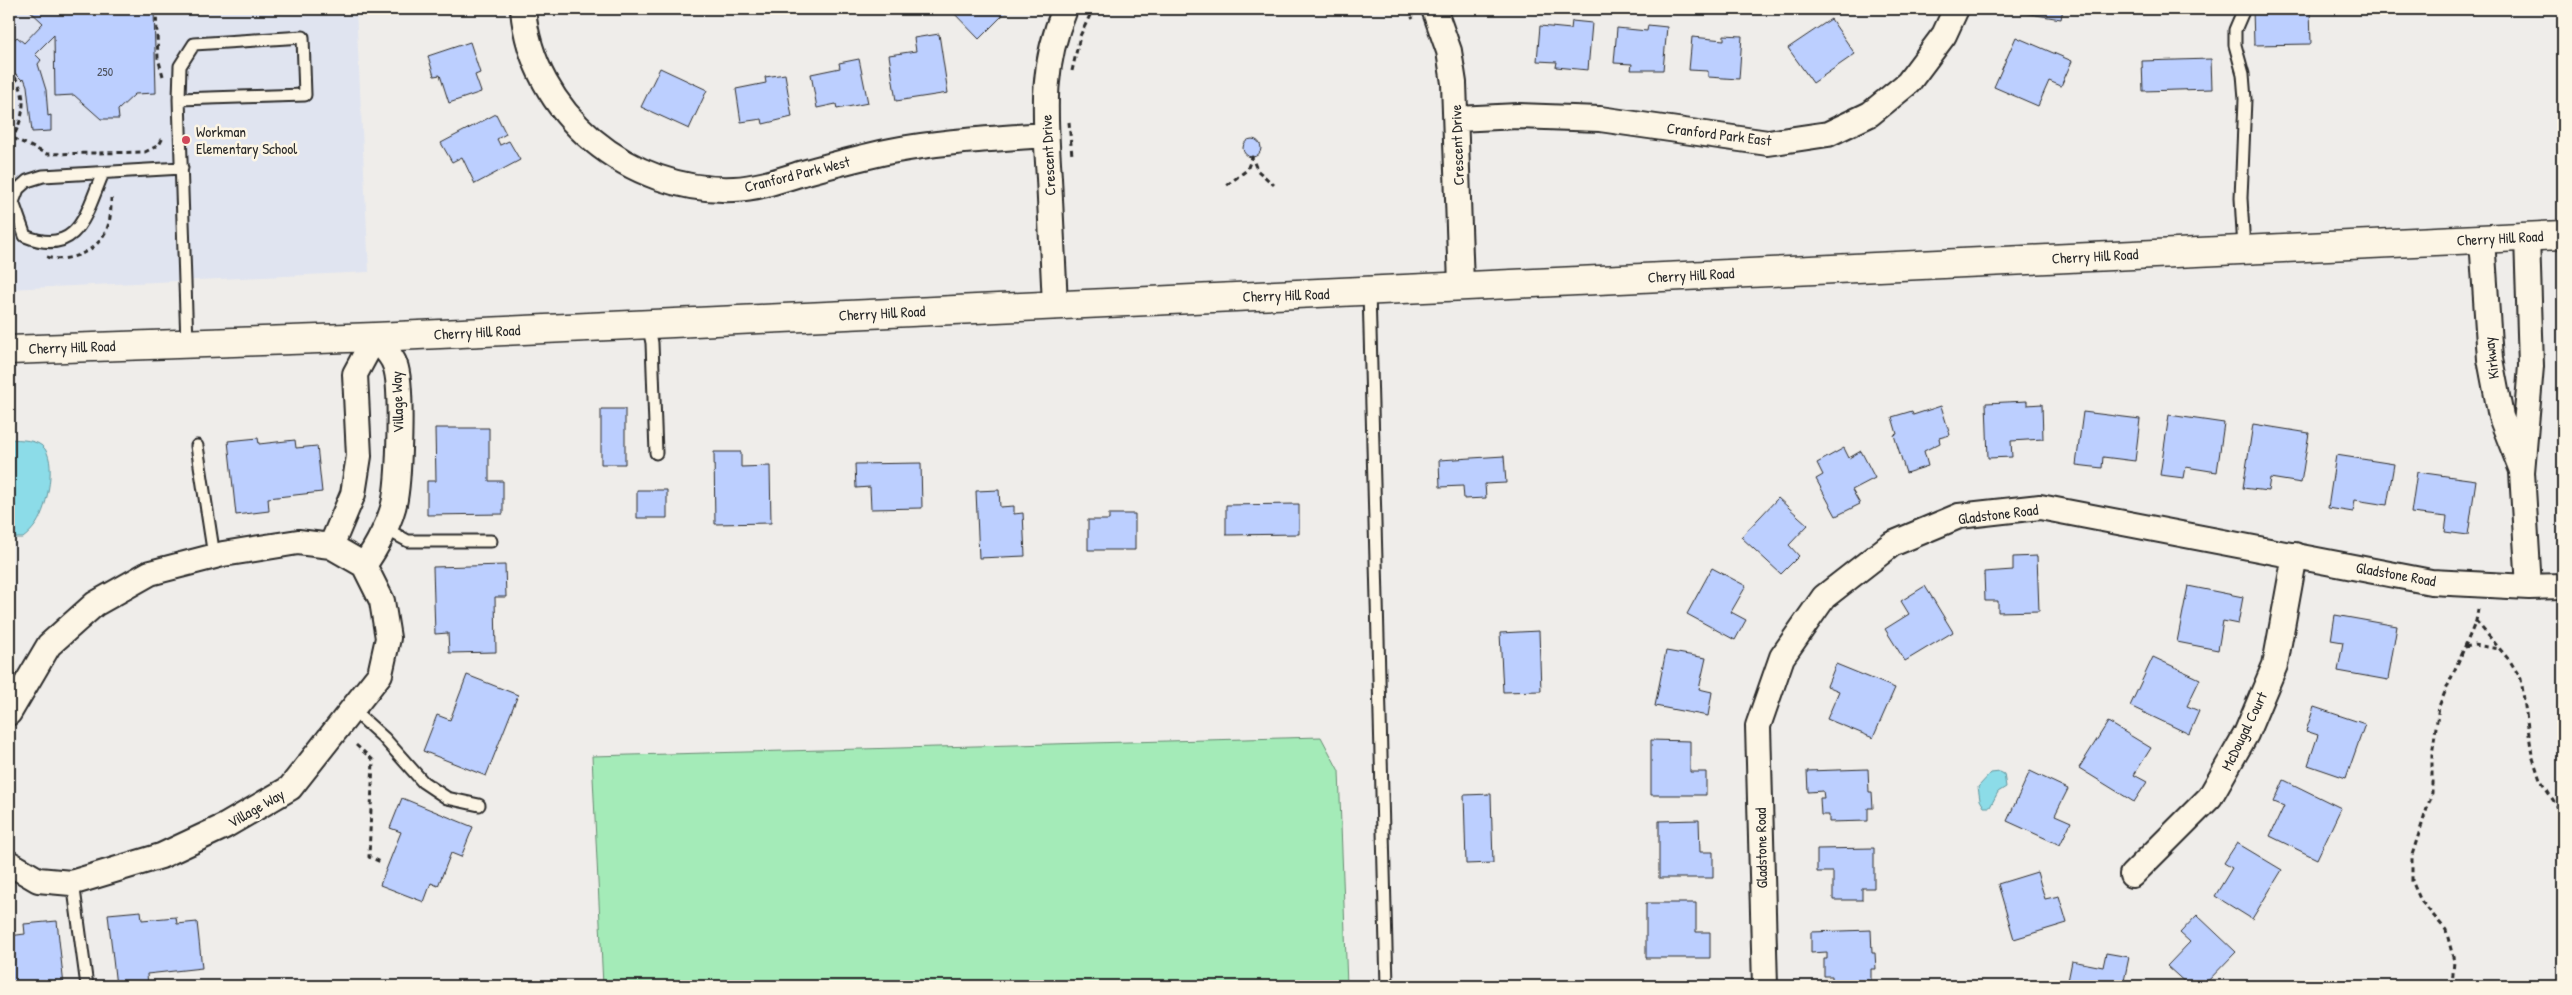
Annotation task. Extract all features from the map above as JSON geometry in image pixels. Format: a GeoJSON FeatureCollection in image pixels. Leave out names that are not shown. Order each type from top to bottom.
{"type":"FeatureCollection","features":[{"type":"Feature","properties":{"kind":"main road","name":"Cherry Hill Road"},"geometry":{"type":"LineString","coordinates":[[9,350],[374,337],[2563,235]]}},
{"type":"Feature","properties":{"kind":"street","name":"Cranford Park West"},"geometry":{"type":"LineString","coordinates":[[523,9],[535,62],[568,117],[615,158],[631,168],[675,183],[709,188],[748,188],[892,151],[971,140],[1045,135]]}},
{"type":"Feature","properties":{"kind":"street","name":"Crescent Drive"},"geometry":{"type":"LineString","coordinates":[[1055,305],[1045,135],[1048,66],[1051,46],[1066,9]]}},
{"type":"Feature","properties":{"kind":"street","name":"Crescent Drive"},"geometry":{"type":"LineString","coordinates":[[1434,9],[1449,51],[1457,118],[1461,286]]}},
{"type":"Feature","properties":{"kind":"street","name":"Cranford Park East"},"geometry":{"type":"LineString","coordinates":[[1457,118],[1518,116],[1600,119],[1768,143],[1828,134],[1870,114],[1908,83],[1944,34],[1956,9]]}},
{"type":"Feature","properties":{"kind":"street","name":"Kirkway"},"geometry":{"type":"LineString","coordinates":[[2527,236],[2531,366],[2529,417],[2522,472],[2529,587]]}},
{"type":"Feature","properties":{"kind":"street","name":"Kirkway"},"geometry":{"type":"LineString","coordinates":[[2482,239],[2490,359],[2500,417],[2522,472]]}},
{"type":"Feature","properties":{"kind":"street","name":"Village Way"},"geometry":{"type":"LineString","coordinates":[[9,863],[38,880],[73,882],[161,856],[226,826],[290,788],[380,674],[388,638],[382,601],[364,565],[374,551],[395,501],[399,399],[395,364],[374,337]]}},
{"type":"Feature","properties":{"kind":"street"},"geometry":{"type":"LineString","coordinates":[[331,546],[352,494],[359,456],[355,374],[374,337]]}},
{"type":"Feature","properties":{"kind":"street","name":"Gladstone Road"},"geometry":{"type":"LineString","coordinates":[[1765,986],[1758,726],[1782,657],[1824,598],[1892,544],[1959,516],[2040,507],[2431,582],[2529,587],[2563,586]]}},
{"type":"Feature","properties":{"kind":"street"},"geometry":{"type":"LineString","coordinates":[[9,713],[49,645],[95,604],[150,573],[214,556],[298,542],[331,546],[364,565]]}},
{"type":"Feature","properties":{"kind":"street","name":"McDougal Court"},"geometry":{"type":"LineString","coordinates":[[2132,875],[2210,797],[2246,734],[2276,665],[2295,555]]}},
{"type":"Feature","properties":{"kind":"lane"},"geometry":{"type":"LineString","coordinates":[[2244,9],[2235,30],[2235,45],[2243,74],[2245,99],[2241,198],[2244,249]]}},
{"type":"Feature","properties":{"kind":"lane"},"geometry":{"type":"LineString","coordinates":[[179,99],[305,95],[303,38],[194,44],[180,66],[179,99],[187,343]]}},
{"type":"Feature","properties":{"kind":"lane"},"geometry":{"type":"LineString","coordinates":[[102,173],[80,228],[64,241],[39,242],[24,236],[13,202],[18,189],[27,181],[43,176],[182,168]]}},
{"type":"Feature","properties":{"kind":"lane"},"geometry":{"type":"LineString","coordinates":[[1369,291],[1387,986]]}},
{"type":"Feature","properties":{"kind":"lane"},"geometry":{"type":"LineString","coordinates":[[648,324],[652,343],[656,453]]}},
{"type":"Feature","properties":{"kind":"lane"},"geometry":{"type":"LineString","coordinates":[[197,446],[214,556]]}},
{"type":"Feature","properties":{"kind":"lane"},"geometry":{"type":"LineString","coordinates":[[384,528],[408,541],[491,541]]}},
{"type":"Feature","properties":{"kind":"lane"},"geometry":{"type":"LineString","coordinates":[[352,709],[384,738],[423,782],[447,798],[479,805]]}},
{"type":"Feature","properties":{"kind":"lane"},"geometry":{"type":"LineString","coordinates":[[73,882],[87,986]]}},
{"type":"Feature","properties":{"kind":"path"},"geometry":{"type":"LineString","coordinates":[[165,82],[158,58],[156,10],[284,9]]}},
{"type":"Feature","properties":{"kind":"path"},"geometry":{"type":"LineString","coordinates":[[1070,77],[1080,36],[1094,9]]}},
{"type":"Feature","properties":{"kind":"path"},"geometry":{"type":"LineString","coordinates":[[1407,9],[1416,25]]}},
{"type":"Feature","properties":{"kind":"path"},"geometry":{"type":"LineString","coordinates":[[9,70],[20,81],[23,97],[20,126],[9,144]]}},
{"type":"Feature","properties":{"kind":"path"},"geometry":{"type":"LineString","coordinates":[[1069,119],[1072,156]]}},
{"type":"Feature","properties":{"kind":"path"},"geometry":{"type":"LineString","coordinates":[[13,138],[48,154],[145,152],[159,145],[167,131]]}},
{"type":"Feature","properties":{"kind":"path"},"geometry":{"type":"LineString","coordinates":[[1227,185],[1247,170],[1252,157],[1257,170],[1274,185]]}},
{"type":"Feature","properties":{"kind":"path"},"geometry":{"type":"LineString","coordinates":[[2452,986],[2454,961],[2446,930],[2421,901],[2412,881],[2412,855],[2432,793],[2432,755],[2440,706],[2476,621],[2478,609]]}},
{"type":"Feature","properties":{"kind":"path"},"geometry":{"type":"LineString","coordinates":[[2476,621],[2500,649],[2521,679],[2532,755],[2540,780],[2563,814]]}},
{"type":"Feature","properties":{"kind":"path"},"geometry":{"type":"LineString","coordinates":[[2464,647],[2474,645],[2500,649]]}},
{"type":"Feature","properties":{"kind":"path"},"geometry":{"type":"LineString","coordinates":[[356,745],[373,760],[369,857],[381,862]]}},
{"type":"Feature","properties":{"kind":"shaded area","name":"Workman Elementary School"},"geometry":{"type":"Polygon","coordinates":[[[9,9],[356,9],[369,272],[9,289],[9,9]]]}},
{"type":"Feature","properties":{"kind":"green space"},"geometry":{"type":"Polygon","coordinates":[[[1321,737],[1339,771],[1347,986],[603,986],[592,756],[1321,737]]]}},
{"type":"Feature","properties":{"kind":"water"},"geometry":{"type":"Polygon","coordinates":[[[9,439],[38,443],[45,449],[50,466],[46,501],[34,527],[23,538],[9,538],[9,439]]]}},
{"type":"Feature","properties":{"kind":"water"},"geometry":{"type":"Polygon","coordinates":[[[2000,772],[2004,774],[2006,787],[1998,792],[1990,807],[1984,807],[1980,800],[1978,787],[1991,773],[2000,772]]]}},
{"type":"Feature","properties":{"kind":"building"},"geometry":{"type":"Polygon","coordinates":[[[28,9],[154,9],[156,93],[135,94],[118,110],[119,119],[101,119],[74,95],[55,96],[54,35],[35,54],[41,60],[38,64],[46,90],[48,116],[51,115],[51,131],[32,132],[27,86],[24,78],[22,80],[9,67],[9,38],[14,40],[17,37],[24,43],[43,23],[28,9]]]}},
{"type":"Feature","properties":{"kind":"building"},"geometry":{"type":"Polygon","coordinates":[[[461,9],[461,10],[418,10],[461,9]]]}},
{"type":"Feature","properties":{"kind":"building"},"geometry":{"type":"Polygon","coordinates":[[[950,9],[1009,9],[979,39],[950,9]]]}},
{"type":"Feature","properties":{"kind":"building"},"geometry":{"type":"Polygon","coordinates":[[[2017,9],[2063,9],[2061,19],[2017,12],[2017,9]]]}},
{"type":"Feature","properties":{"kind":"building"},"geometry":{"type":"Polygon","coordinates":[[[2253,9],[2310,9],[2311,44],[2254,45],[2253,9]]]}},
{"type":"Feature","properties":{"kind":"building"},"geometry":{"type":"Polygon","coordinates":[[[1831,19],[1855,54],[1813,83],[1788,48],[1831,19]]]}},
{"type":"Feature","properties":{"kind":"building"},"geometry":{"type":"Polygon","coordinates":[[[1572,21],[1592,23],[1588,70],[1556,67],[1557,62],[1537,61],[1540,26],[1571,29],[1572,21]]]}},
{"type":"Feature","properties":{"kind":"building"},"geometry":{"type":"Polygon","coordinates":[[[1648,25],[1667,27],[1663,70],[1631,70],[1632,64],[1614,63],[1617,28],[1647,31],[1648,25]]]}},
{"type":"Feature","properties":{"kind":"building"},"geometry":{"type":"Polygon","coordinates":[[[939,34],[948,93],[896,101],[889,55],[916,51],[914,38],[939,34]]]}},
{"type":"Feature","properties":{"kind":"building"},"geometry":{"type":"Polygon","coordinates":[[[1724,35],[1742,36],[1739,79],[1708,77],[1708,71],[1689,70],[1692,37],[1724,40],[1724,35]]]}},
{"type":"Feature","properties":{"kind":"building"},"geometry":{"type":"Polygon","coordinates":[[[2016,37],[2072,61],[2061,86],[2049,81],[2038,106],[1994,87],[2016,37]]]}},
{"type":"Feature","properties":{"kind":"building"},"geometry":{"type":"Polygon","coordinates":[[[470,42],[480,73],[475,75],[481,92],[449,103],[440,75],[434,76],[428,56],[470,42]]]}},
{"type":"Feature","properties":{"kind":"building"},"geometry":{"type":"Polygon","coordinates":[[[859,59],[868,103],[837,109],[836,104],[817,108],[811,74],[840,68],[839,63],[859,59]]]}},
{"type":"Feature","properties":{"kind":"building"},"geometry":{"type":"Polygon","coordinates":[[[2211,59],[2212,89],[2143,91],[2142,61],[2211,59]]]}},
{"type":"Feature","properties":{"kind":"building"},"geometry":{"type":"Polygon","coordinates":[[[660,68],[707,90],[689,129],[641,107],[660,68]]]}},
{"type":"Feature","properties":{"kind":"building"},"geometry":{"type":"Polygon","coordinates":[[[785,74],[792,117],[763,124],[762,119],[741,122],[736,89],[766,83],[765,77],[785,74]]]}},
{"type":"Feature","properties":{"kind":"building"},"geometry":{"type":"Polygon","coordinates":[[[496,114],[506,134],[497,139],[500,145],[509,141],[520,160],[475,184],[462,157],[452,162],[441,143],[496,114]]]}},
{"type":"Feature","properties":{"kind":"building"},"geometry":{"type":"Polygon","coordinates":[[[1252,139],[1258,142],[1261,148],[1258,154],[1252,157],[1246,154],[1243,148],[1246,142],[1252,139]]]}},
{"type":"Feature","properties":{"kind":"building"},"geometry":{"type":"Polygon","coordinates":[[[2027,401],[2027,405],[2042,404],[2043,439],[2011,441],[2012,457],[1988,458],[1986,403],[2027,401]]]}},
{"type":"Feature","properties":{"kind":"building"},"geometry":{"type":"Polygon","coordinates":[[[1941,406],[1950,435],[1939,438],[1940,443],[1924,451],[1928,466],[1906,473],[1894,435],[1897,434],[1892,417],[1912,411],[1913,415],[1941,406]]]}},
{"type":"Feature","properties":{"kind":"building"},"geometry":{"type":"Polygon","coordinates":[[[601,409],[625,409],[625,464],[601,464],[601,409]]]}},
{"type":"Feature","properties":{"kind":"building"},"geometry":{"type":"Polygon","coordinates":[[[2083,412],[2140,419],[2135,461],[2103,457],[2102,468],[2076,465],[2083,412]]]}},
{"type":"Feature","properties":{"kind":"building"},"geometry":{"type":"Polygon","coordinates":[[[2169,415],[2224,423],[2217,472],[2186,467],[2184,478],[2160,475],[2169,415]]]}},
{"type":"Feature","properties":{"kind":"building"},"geometry":{"type":"Polygon","coordinates":[[[2253,424],[2309,433],[2301,483],[2270,478],[2268,491],[2243,488],[2253,424]]]}},
{"type":"Feature","properties":{"kind":"building"},"geometry":{"type":"Polygon","coordinates":[[[435,428],[489,428],[489,481],[503,481],[503,514],[427,515],[427,481],[436,481],[435,428]]]}},
{"type":"Feature","properties":{"kind":"building"},"geometry":{"type":"Polygon","coordinates":[[[258,438],[259,444],[295,440],[296,448],[317,446],[322,492],[268,498],[269,511],[236,515],[228,441],[258,438]]]}},
{"type":"Feature","properties":{"kind":"building"},"geometry":{"type":"Polygon","coordinates":[[[1844,448],[1849,458],[1861,451],[1875,478],[1852,490],[1860,504],[1836,516],[1816,479],[1823,475],[1817,463],[1844,448]]]}},
{"type":"Feature","properties":{"kind":"building"},"geometry":{"type":"Polygon","coordinates":[[[714,452],[741,452],[741,467],[770,466],[771,523],[715,524],[714,452]]]}},
{"type":"Feature","properties":{"kind":"building"},"geometry":{"type":"Polygon","coordinates":[[[2336,455],[2394,464],[2387,505],[2355,500],[2353,512],[2328,508],[2336,455]]]}},
{"type":"Feature","properties":{"kind":"building"},"geometry":{"type":"Polygon","coordinates":[[[1504,456],[1506,483],[1485,484],[1486,498],[1464,499],[1463,486],[1440,487],[1439,460],[1504,456]]]}},
{"type":"Feature","properties":{"kind":"building"},"geometry":{"type":"Polygon","coordinates":[[[921,463],[922,508],[871,509],[870,487],[856,488],[855,464],[921,463]]]}},
{"type":"Feature","properties":{"kind":"building"},"geometry":{"type":"Polygon","coordinates":[[[2417,472],[2476,480],[2468,535],[2445,532],[2447,517],[2411,513],[2417,472]]]}},
{"type":"Feature","properties":{"kind":"building"},"geometry":{"type":"Polygon","coordinates":[[[637,490],[667,490],[667,518],[637,518],[637,490]]]}},
{"type":"Feature","properties":{"kind":"building"},"geometry":{"type":"Polygon","coordinates":[[[999,490],[1000,507],[1014,506],[1014,514],[1023,513],[1025,556],[979,558],[976,491],[999,490]]]}},
{"type":"Feature","properties":{"kind":"building"},"geometry":{"type":"Polygon","coordinates":[[[1778,498],[1808,525],[1789,545],[1799,556],[1781,574],[1741,537],[1778,498]]]}},
{"type":"Feature","properties":{"kind":"building"},"geometry":{"type":"Polygon","coordinates":[[[1299,504],[1299,534],[1226,535],[1226,505],[1299,504]]]}},
{"type":"Feature","properties":{"kind":"building"},"geometry":{"type":"Polygon","coordinates":[[[1109,514],[1135,514],[1135,550],[1088,550],[1088,520],[1109,520],[1109,514]]]}},
{"type":"Feature","properties":{"kind":"building"},"geometry":{"type":"Polygon","coordinates":[[[2037,556],[2039,611],[1998,612],[1998,601],[1985,601],[1984,572],[2013,570],[2013,557],[2037,556]]]}},
{"type":"Feature","properties":{"kind":"building"},"geometry":{"type":"Polygon","coordinates":[[[505,565],[506,597],[495,597],[496,652],[449,653],[448,633],[435,634],[433,567],[505,565]]]}},
{"type":"Feature","properties":{"kind":"building"},"geometry":{"type":"Polygon","coordinates":[[[1712,568],[1746,586],[1731,612],[1746,620],[1735,640],[1687,614],[1712,568]]]}},
{"type":"Feature","properties":{"kind":"building"},"geometry":{"type":"Polygon","coordinates":[[[1925,586],[1953,632],[1905,661],[1885,629],[1909,614],[1901,601],[1925,586]]]}},
{"type":"Feature","properties":{"kind":"building"},"geometry":{"type":"Polygon","coordinates":[[[2188,586],[2243,597],[2238,624],[2223,621],[2218,650],[2177,642],[2188,586]]]}},
{"type":"Feature","properties":{"kind":"building"},"geometry":{"type":"Polygon","coordinates":[[[2335,615],[2397,626],[2388,680],[2338,671],[2343,642],[2331,640],[2335,615]]]}},
{"type":"Feature","properties":{"kind":"building"},"geometry":{"type":"Polygon","coordinates":[[[1539,631],[1541,691],[1503,692],[1500,633],[1539,631]]]}},
{"type":"Feature","properties":{"kind":"building"},"geometry":{"type":"Polygon","coordinates":[[[1666,651],[1706,658],[1699,689],[1712,692],[1708,716],[1655,706],[1666,651]]]}},
{"type":"Feature","properties":{"kind":"building"},"geometry":{"type":"Polygon","coordinates":[[[2153,657],[2200,679],[2187,706],[2199,711],[2189,734],[2130,706],[2153,657]]]}},
{"type":"Feature","properties":{"kind":"building"},"geometry":{"type":"Polygon","coordinates":[[[1836,664],[1895,688],[1873,738],[1827,719],[1839,691],[1827,686],[1836,664]]]}},
{"type":"Feature","properties":{"kind":"building"},"geometry":{"type":"Polygon","coordinates":[[[467,675],[518,695],[486,776],[423,751],[437,715],[450,720],[467,675]]]}},
{"type":"Feature","properties":{"kind":"building"},"geometry":{"type":"Polygon","coordinates":[[[2314,707],[2365,724],[2346,778],[2308,765],[2318,735],[2306,731],[2314,707]]]}},
{"type":"Feature","properties":{"kind":"building"},"geometry":{"type":"Polygon","coordinates":[[[2108,722],[2151,748],[2134,775],[2147,782],[2134,802],[2079,768],[2108,722]]]}},
{"type":"Feature","properties":{"kind":"building"},"geometry":{"type":"Polygon","coordinates":[[[1651,740],[1690,741],[1690,772],[1706,772],[1706,795],[1651,795],[1651,740]]]}},
{"type":"Feature","properties":{"kind":"building"},"geometry":{"type":"Polygon","coordinates":[[[1868,769],[1869,792],[1872,792],[1873,808],[1868,808],[1868,821],[1829,822],[1829,815],[1821,815],[1820,798],[1824,798],[1823,791],[1808,792],[1807,771],[1868,769]]]}},
{"type":"Feature","properties":{"kind":"building"},"geometry":{"type":"Polygon","coordinates":[[[2030,771],[2068,789],[2055,815],[2071,822],[2060,845],[2007,821],[2030,771]]]}},
{"type":"Feature","properties":{"kind":"building"},"geometry":{"type":"Polygon","coordinates":[[[2284,780],[2341,808],[2317,859],[2270,836],[2284,806],[2274,802],[2284,780]]]}},
{"type":"Feature","properties":{"kind":"building"},"geometry":{"type":"Polygon","coordinates":[[[1491,794],[1493,863],[1466,864],[1464,795],[1491,794]]]}},
{"type":"Feature","properties":{"kind":"building"},"geometry":{"type":"Polygon","coordinates":[[[402,798],[473,827],[461,857],[451,853],[438,886],[431,883],[424,902],[380,885],[401,832],[390,828],[402,798]]]}},
{"type":"Feature","properties":{"kind":"building"},"geometry":{"type":"Polygon","coordinates":[[[1699,820],[1700,852],[1713,852],[1713,878],[1659,878],[1659,821],[1699,820]]]}},
{"type":"Feature","properties":{"kind":"building"},"geometry":{"type":"Polygon","coordinates":[[[2237,843],[2282,870],[2252,919],[2215,896],[2232,868],[2224,863],[2237,843]]]}},
{"type":"Feature","properties":{"kind":"building"},"geometry":{"type":"Polygon","coordinates":[[[1874,848],[1874,888],[1862,888],[1862,900],[1833,900],[1833,872],[1817,872],[1817,849],[1874,848]]]}},
{"type":"Feature","properties":{"kind":"building"},"geometry":{"type":"Polygon","coordinates":[[[2037,872],[2045,899],[2059,896],[2067,923],[2014,939],[1998,884],[2037,872]]]}},
{"type":"Feature","properties":{"kind":"building"},"geometry":{"type":"Polygon","coordinates":[[[1646,903],[1696,903],[1696,932],[1710,932],[1710,958],[1646,958],[1646,903]]]}},
{"type":"Feature","properties":{"kind":"building"},"geometry":{"type":"Polygon","coordinates":[[[141,911],[142,920],[176,917],[177,924],[197,922],[202,968],[147,974],[148,986],[116,986],[108,914],[141,911]]]}},
{"type":"Feature","properties":{"kind":"building"},"geometry":{"type":"Polygon","coordinates":[[[2197,915],[2236,952],[2203,986],[2189,986],[2167,966],[2190,942],[2180,933],[2197,915]]]}},
{"type":"Feature","properties":{"kind":"building"},"geometry":{"type":"Polygon","coordinates":[[[57,921],[64,986],[9,986],[9,936],[25,934],[24,924],[57,921]]]}},
{"type":"Feature","properties":{"kind":"building"},"geometry":{"type":"Polygon","coordinates":[[[1871,930],[1872,953],[1875,953],[1876,969],[1871,969],[1871,982],[1832,983],[1832,976],[1824,976],[1824,959],[1827,959],[1827,952],[1811,953],[1811,932],[1871,930]]]}},
{"type":"Feature","properties":{"kind":"building"},"geometry":{"type":"Polygon","coordinates":[[[2106,953],[2129,957],[2123,986],[2067,986],[2072,961],[2103,967],[2106,953]]]}},
{"type":"Feature","properties":{"kind":"place","name":"Workman Elementary School"},"geometry":{"type":"Point","coordinates":[186,140]}}]}
